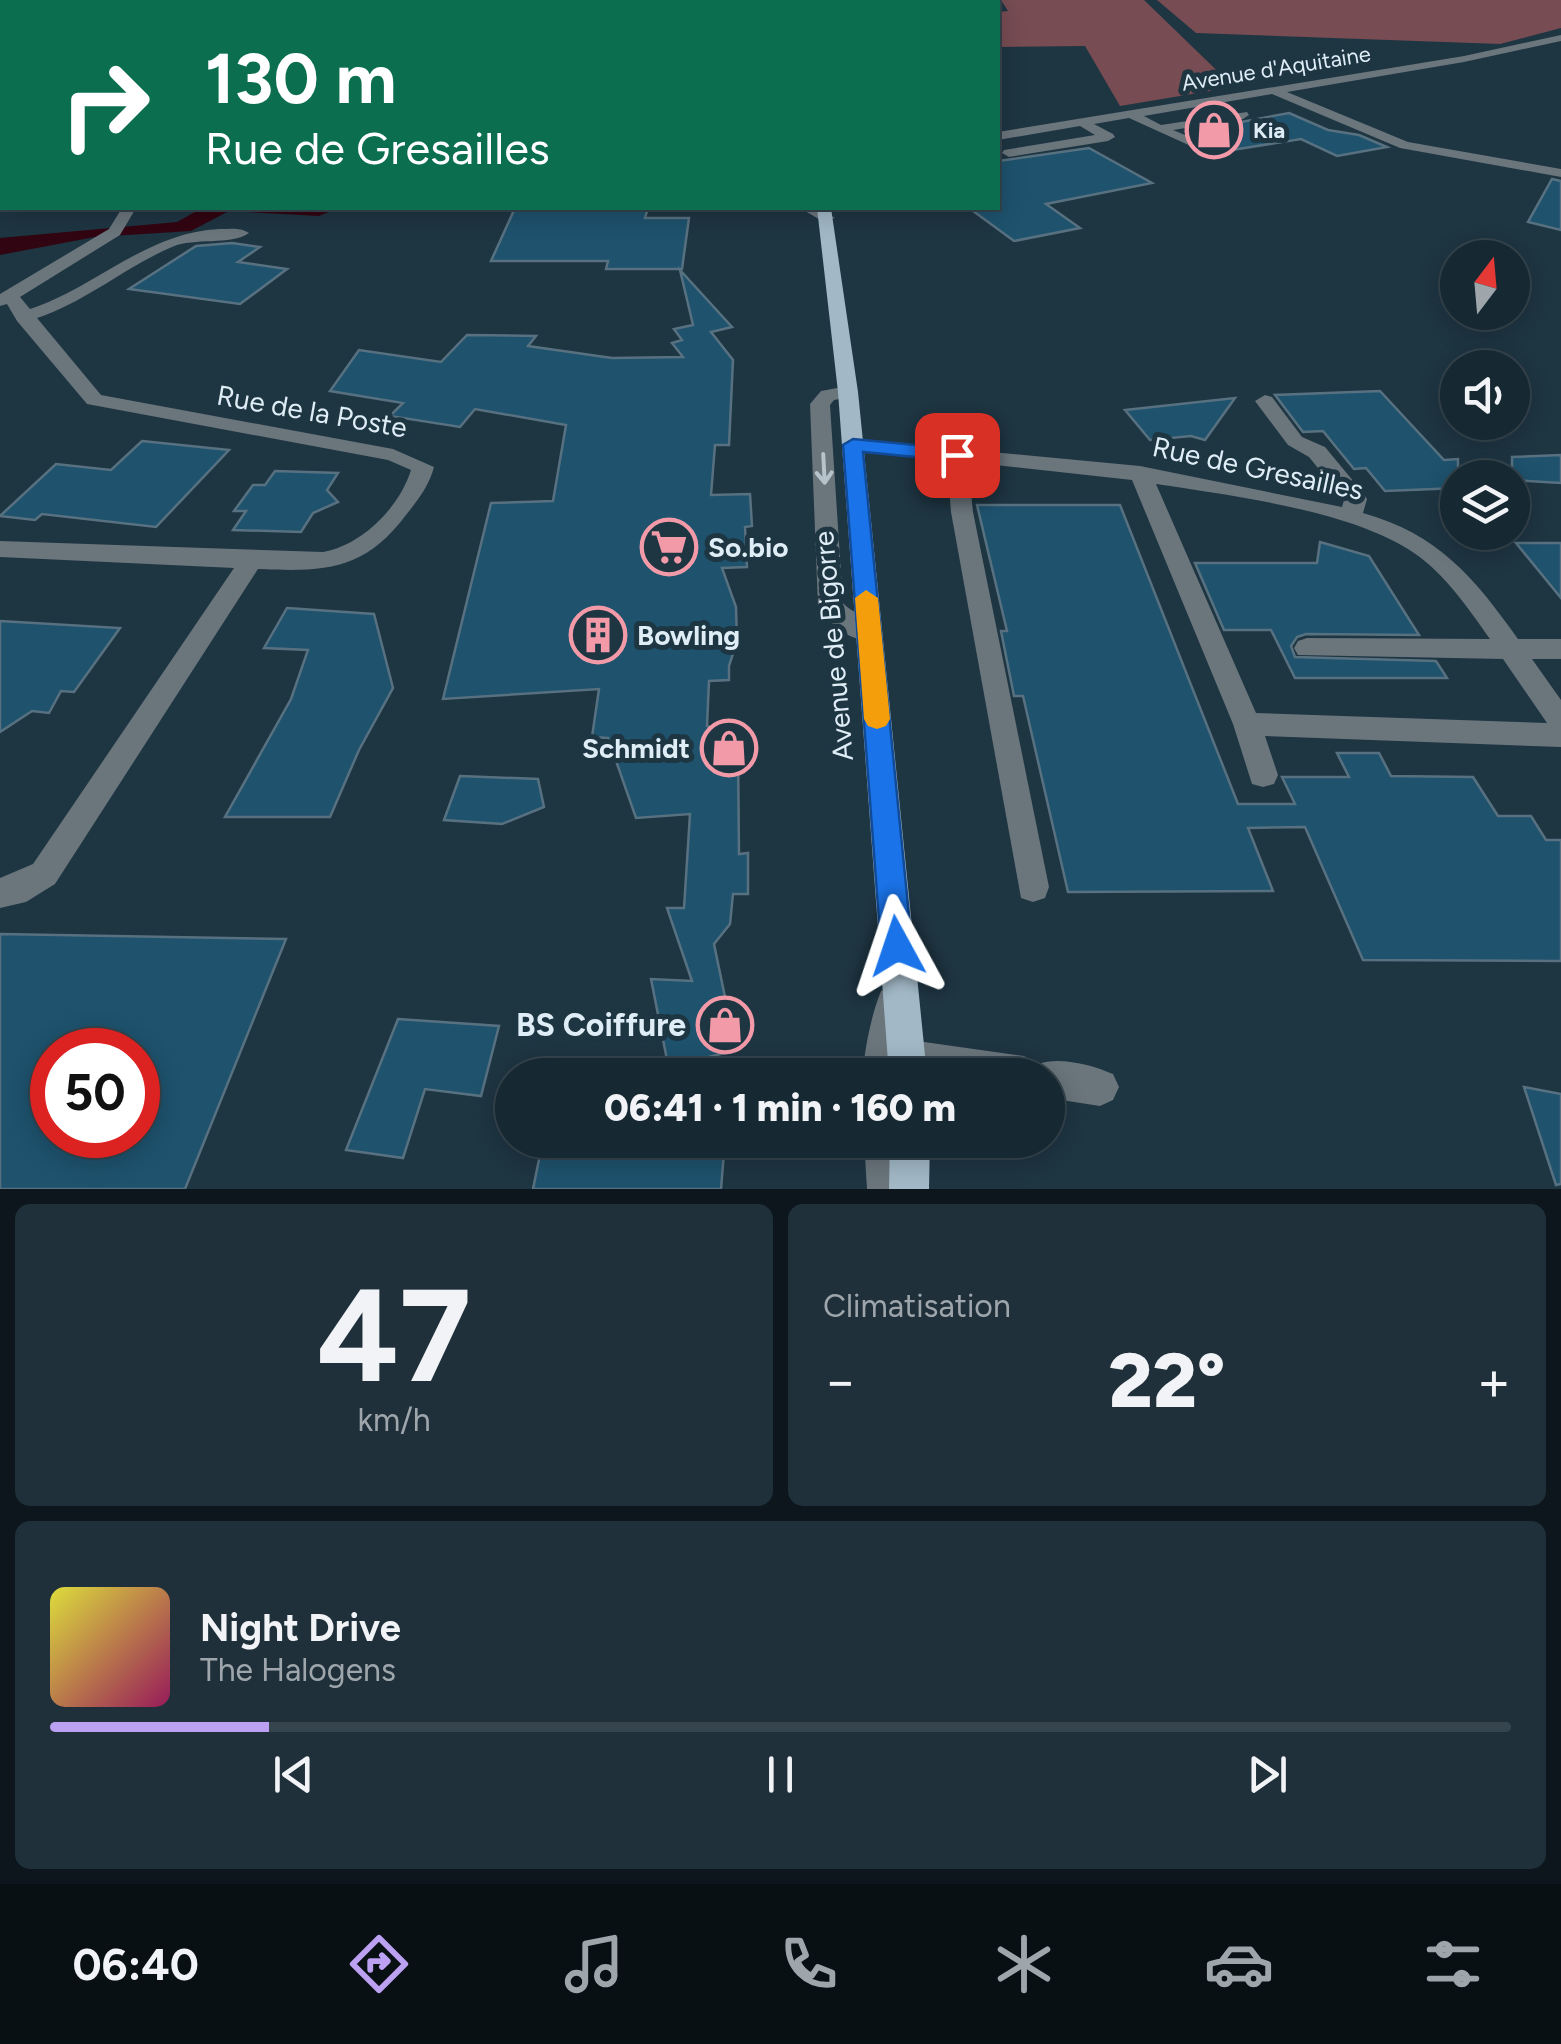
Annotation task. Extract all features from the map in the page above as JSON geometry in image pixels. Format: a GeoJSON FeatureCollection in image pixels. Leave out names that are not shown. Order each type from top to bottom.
{"type":"FeatureCollection","features":[{"type":"Feature","properties":{"kind":"main road","name":"Avenue de Bigorre"},"geometry":{"type":"LineString","coordinates":[[822,210],[848,392],[900,984]]}},
{"type":"Feature","properties":{"kind":"main road"},"geometry":{"type":"LineString","coordinates":[[905,1158],[910,1189]]}},
{"type":"Feature","properties":{"kind":"main road"},"geometry":{"type":"LineString","coordinates":[[908,1158],[920,1189]]}},
{"type":"Feature","properties":{"kind":"street","name":"Avenue d'Aquitaine"},"geometry":{"type":"LineString","coordinates":[[1000,136],[1464,59],[1561,38]]}},
{"type":"Feature","properties":{"kind":"street"},"geometry":{"type":"LineString","coordinates":[[1274,91],[1405,145],[1556,172]]}},
{"type":"Feature","properties":{"kind":"street"},"geometry":{"type":"LineString","coordinates":[[1131,114],[1204,148]]}},
{"type":"Feature","properties":{"kind":"street"},"geometry":{"type":"LineString","coordinates":[[1159,129],[1243,115]]}},
{"type":"Feature","properties":{"kind":"street"},"geometry":{"type":"LineString","coordinates":[[1009,152],[1108,137],[1082,122]]}},
{"type":"Feature","properties":{"kind":"street"},"geometry":{"type":"LineString","coordinates":[[1556,172],[1544,183],[1560,188]]}},
{"type":"Feature","properties":{"kind":"street"},"geometry":{"type":"LineString","coordinates":[[5,298],[102,242],[125,215]]}},
{"type":"Feature","properties":{"kind":"street"},"geometry":{"type":"LineString","coordinates":[[23,317],[72,301],[163,246],[211,234],[241,233]]}},
{"type":"Feature","properties":{"kind":"street","name":"Rue de la Poste"},"geometry":{"type":"LineString","coordinates":[[0,549],[306,564],[356,554],[382,532],[420,480],[421,463],[94,400],[5,298]]}},
{"type":"Feature","properties":{"kind":"street"},"geometry":{"type":"LineString","coordinates":[[848,392],[828,396],[820,404],[832,606],[846,622],[869,632]]}},
{"type":"Feature","properties":{"kind":"street"},"geometry":{"type":"LineString","coordinates":[[1265,401],[1295,441],[1317,452],[1356,499],[1350,516]]}},
{"type":"Feature","properties":{"kind":"street","name":"Rue de Gresailles"},"geometry":{"type":"LineString","coordinates":[[853,445],[1140,473],[1350,516],[1415,542],[1437,559],[1460,583],[1561,722]]}},
{"type":"Feature","properties":{"kind":"street"},"geometry":{"type":"LineString","coordinates":[[957,455],[962,512],[1033,887]]}},
{"type":"Feature","properties":{"kind":"street"},"geometry":{"type":"LineString","coordinates":[[1140,473],[1247,724],[1264,775]]}},
{"type":"Feature","properties":{"kind":"street"},"geometry":{"type":"LineString","coordinates":[[0,893],[44,874],[251,561]]}},
{"type":"Feature","properties":{"kind":"street"},"geometry":{"type":"LineString","coordinates":[[1307,648],[1561,649]]}},
{"type":"Feature","properties":{"kind":"street"},"geometry":{"type":"LineString","coordinates":[[1247,724],[1561,735]]}},
{"type":"Feature","properties":{"kind":"street"},"geometry":{"type":"LineString","coordinates":[[895,1058],[886,1028],[900,984]]}},
{"type":"Feature","properties":{"kind":"street"},"geometry":{"type":"LineString","coordinates":[[1065,1082],[1100,1088]]}},
{"type":"Feature","properties":{"kind":"street"},"geometry":{"type":"LineString","coordinates":[[887,1189],[897,1158]]}},
{"type":"Feature","properties":{"kind":"shaded area"},"geometry":{"type":"Polygon","coordinates":[[[1001,0],[1144,0],[1234,87],[1120,106],[1085,46],[1000,47],[1000,12],[1008,11],[1001,0]]]}},
{"type":"Feature","properties":{"kind":"shaded area"},"geometry":{"type":"Polygon","coordinates":[[[1157,0],[1561,0],[1561,28],[1500,44],[1196,33],[1157,0]]]}},
{"type":"Feature","properties":{"kind":"shaded area"},"geometry":{"type":"Polygon","coordinates":[[[198,210],[334,210],[319,216],[229,211],[191,231],[95,237],[0,255],[0,238],[177,222],[198,210]]]}},
{"type":"Feature","properties":{"kind":"building"},"geometry":{"type":"Polygon","coordinates":[[[1289,113],[1328,130],[1359,135],[1387,147],[1337,156],[1301,139],[1226,151],[1187,132],[1289,113]]]}},
{"type":"Feature","properties":{"kind":"building"},"geometry":{"type":"Polygon","coordinates":[[[1089,148],[1152,183],[1046,204],[1080,228],[1014,241],[972,210],[1000,210],[1000,161],[1089,148]]]}},
{"type":"Feature","properties":{"kind":"building"},"geometry":{"type":"Polygon","coordinates":[[[1552,179],[1561,181],[1561,230],[1528,222],[1552,179]]]}},
{"type":"Feature","properties":{"kind":"building"},"geometry":{"type":"Polygon","coordinates":[[[514,210],[647,210],[645,218],[689,218],[682,269],[606,269],[608,261],[491,261],[514,210]]]}},
{"type":"Feature","properties":{"kind":"building"},"geometry":{"type":"Polygon","coordinates":[[[232,243],[260,247],[238,262],[287,269],[240,304],[129,289],[196,246],[232,243]]]}},
{"type":"Feature","properties":{"kind":"building"},"geometry":{"type":"Polygon","coordinates":[[[680,270],[732,327],[711,332],[733,360],[729,445],[715,445],[711,495],[750,494],[752,526],[745,527],[747,567],[722,568],[736,607],[737,641],[729,680],[709,681],[707,726],[730,732],[733,748],[738,748],[739,854],[748,853],[748,894],[733,894],[730,924],[714,944],[736,1050],[709,1058],[667,1058],[651,979],[692,981],[667,908],[684,908],[690,814],[636,818],[608,738],[592,737],[599,689],[443,699],[491,503],[553,501],[566,425],[475,409],[460,427],[390,416],[403,403],[330,391],[359,350],[441,362],[467,335],[536,336],[528,346],[612,358],[683,357],[672,343],[682,340],[674,329],[693,325],[680,270]]]}},
{"type":"Feature","properties":{"kind":"building"},"geometry":{"type":"Polygon","coordinates":[[[1380,391],[1444,460],[1440,460],[1440,489],[1385,491],[1366,468],[1354,469],[1323,431],[1303,432],[1275,395],[1380,391]]]}},
{"type":"Feature","properties":{"kind":"building"},"geometry":{"type":"Polygon","coordinates":[[[1235,398],[1205,440],[1191,436],[1150,440],[1125,410],[1235,398]]]}},
{"type":"Feature","properties":{"kind":"building"},"geometry":{"type":"Polygon","coordinates":[[[142,441],[229,450],[156,527],[42,514],[35,520],[0,516],[56,464],[111,470],[142,441]]]}},
{"type":"Feature","properties":{"kind":"building"},"geometry":{"type":"Polygon","coordinates":[[[1561,455],[1561,483],[1530,481],[1530,460],[1512,457],[1561,455]]]}},
{"type":"Feature","properties":{"kind":"building"},"geometry":{"type":"Polygon","coordinates":[[[275,471],[338,473],[327,490],[338,502],[313,513],[301,532],[233,530],[246,511],[234,511],[253,485],[265,485],[275,471]]]}},
{"type":"Feature","properties":{"kind":"building"},"geometry":{"type":"Polygon","coordinates":[[[977,505],[1120,505],[1238,804],[1295,804],[1282,777],[1349,777],[1337,753],[1379,753],[1391,776],[1473,777],[1498,816],[1531,816],[1546,840],[1561,840],[1561,961],[1363,960],[1305,827],[1248,828],[1273,891],[1068,892],[1023,696],[1014,696],[1001,631],[1007,631],[977,505]]]}},
{"type":"Feature","properties":{"kind":"building"},"geometry":{"type":"Polygon","coordinates":[[[1320,542],[1369,556],[1419,635],[1306,634],[1297,637],[1291,646],[1295,657],[1436,661],[1447,678],[1295,678],[1271,630],[1224,630],[1195,563],[1317,563],[1320,542]]]}},
{"type":"Feature","properties":{"kind":"building"},"geometry":{"type":"Polygon","coordinates":[[[1530,543],[1561,543],[1561,598],[1522,550],[1530,550],[1530,543]]]}},
{"type":"Feature","properties":{"kind":"building"},"geometry":{"type":"Polygon","coordinates":[[[287,608],[374,614],[393,688],[359,750],[330,817],[225,817],[291,699],[308,650],[264,648],[287,608]]]}},
{"type":"Feature","properties":{"kind":"building"},"geometry":{"type":"Polygon","coordinates":[[[0,621],[120,628],[74,692],[61,691],[49,713],[32,711],[0,732],[0,621]]]}},
{"type":"Feature","properties":{"kind":"building"},"geometry":{"type":"Polygon","coordinates":[[[460,776],[538,779],[544,807],[502,824],[444,820],[460,776]]]}},
{"type":"Feature","properties":{"kind":"building"},"geometry":{"type":"Polygon","coordinates":[[[0,934],[286,939],[185,1189],[0,1189],[0,934]]]}},
{"type":"Feature","properties":{"kind":"building"},"geometry":{"type":"Polygon","coordinates":[[[398,1019],[499,1026],[481,1096],[425,1089],[403,1158],[346,1150],[398,1019]]]}},
{"type":"Feature","properties":{"kind":"building"},"geometry":{"type":"Polygon","coordinates":[[[1524,1087],[1561,1094],[1561,1184],[1556,1185],[1524,1087]]]}},
{"type":"Feature","properties":{"kind":"building"},"geometry":{"type":"Polygon","coordinates":[[[539,1158],[724,1158],[721,1189],[533,1189],[539,1158]]]}},
{"type":"Feature","properties":{"kind":"slow traffic"},"geometry":{"type":"LineString","coordinates":[[866,598],[877,719]]}},
{"type":"Feature","properties":{"kind":"place","name":"Kia"},"geometry":{"type":"Point","coordinates":[1214,130]}},
{"type":"Feature","properties":{"kind":"place","name":"So.bio"},"geometry":{"type":"Point","coordinates":[669,547]}},
{"type":"Feature","properties":{"kind":"place","name":"Bowling"},"geometry":{"type":"Point","coordinates":[598,635]}},
{"type":"Feature","properties":{"kind":"place","name":"Schmidt"},"geometry":{"type":"Point","coordinates":[729,748]}},
{"type":"Feature","properties":{"kind":"place","name":"BS Coiffure"},"geometry":{"type":"Point","coordinates":[725,1025]}},
{"type":"Feature","properties":{"kind":"route"},"geometry":{"type":"LineString","coordinates":[[897,946],[853,445],[957,455]]}}]}
